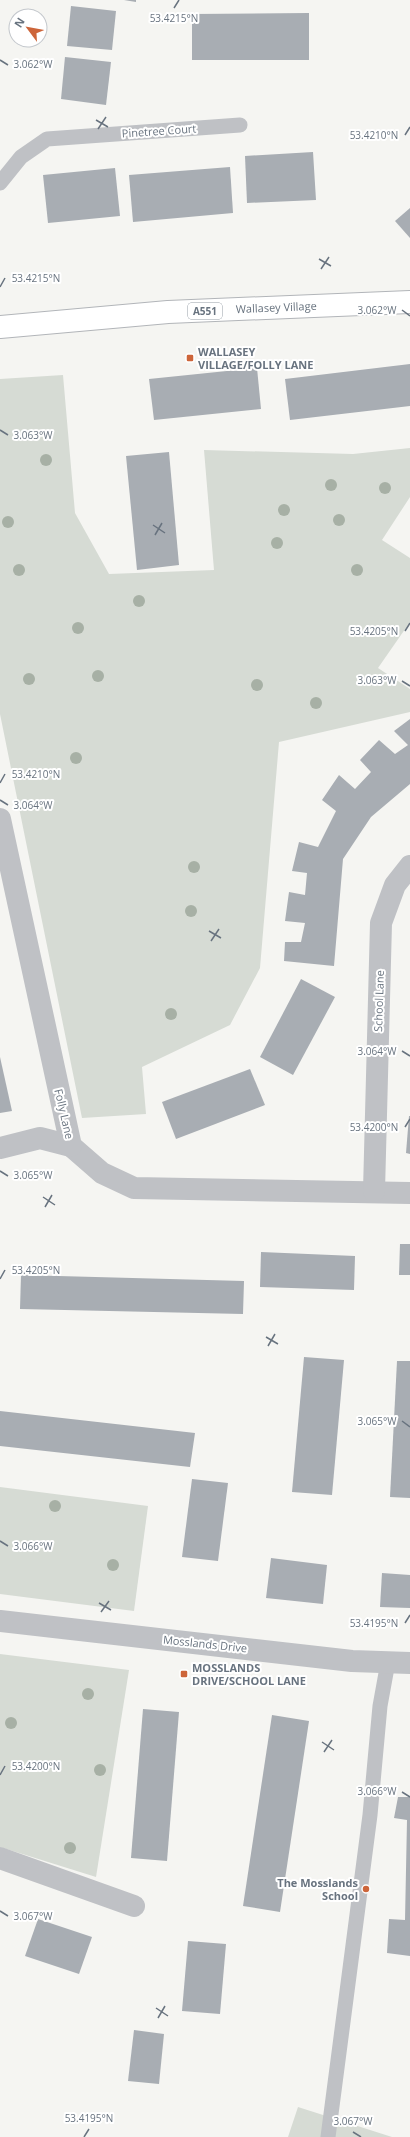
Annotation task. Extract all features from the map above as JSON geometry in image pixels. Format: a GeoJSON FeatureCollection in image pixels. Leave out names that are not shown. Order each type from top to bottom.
{"type":"FeatureCollection","features":[{"type":"Feature","properties":{"kind":"main road","name":"Wallasey Village"},"geometry":{"type":"LineString","coordinates":[[0,327],[168,312],[410,302]]}},
{"type":"Feature","properties":{"kind":"street","name":"Folly Lane"},"geometry":{"type":"LineString","coordinates":[[0,820],[71,1146],[102,1173],[134,1188],[173,1190],[374,1191],[410,1193]]}},
{"type":"Feature","properties":{"kind":"street","name":"School Lane"},"geometry":{"type":"LineString","coordinates":[[374,1191],[381,923],[395,884],[410,866]]}},
{"type":"Feature","properties":{"kind":"street"},"geometry":{"type":"LineString","coordinates":[[0,1148],[40,1138],[71,1146]]}},
{"type":"Feature","properties":{"kind":"street","name":"Mosslands Drive"},"geometry":{"type":"LineString","coordinates":[[0,1622],[352,1661],[410,1663]]}},
{"type":"Feature","properties":{"kind":"street"},"geometry":{"type":"LineString","coordinates":[[0,1858],[134,1906]]}},
{"type":"Feature","properties":{"kind":"lane","name":"Pinetree Court"},"geometry":{"type":"LineString","coordinates":[[0,182],[21,157],[47,139],[240,125]]}},
{"type":"Feature","properties":{"kind":"lane"},"geometry":{"type":"LineString","coordinates":[[328,2137],[370,1815],[380,1706],[388,1662]]}},
{"type":"Feature","properties":{"kind":"shaded area"},"geometry":{"type":"Polygon","coordinates":[[[63,375],[75,513],[109,574],[214,570],[204,450],[353,454],[410,448],[410,497],[382,540],[410,558],[410,622],[378,668],[410,689],[410,712],[279,742],[260,968],[230,1025],[142,1067],[146,1114],[82,1118],[0,714],[0,379],[63,375]]]}},
{"type":"Feature","properties":{"kind":"shaded area"},"geometry":{"type":"Polygon","coordinates":[[[0,1487],[148,1506],[134,1611],[0,1594],[0,1487]]]}},
{"type":"Feature","properties":{"kind":"shaded area"},"geometry":{"type":"Polygon","coordinates":[[[0,1654],[129,1670],[96,1877],[0,1847],[0,1654]]]}},
{"type":"Feature","properties":{"kind":"shaded area"},"geometry":{"type":"Polygon","coordinates":[[[298,2107],[392,2137],[288,2137],[298,2107]]]}},
{"type":"Feature","properties":{"kind":"building"},"geometry":{"type":"Polygon","coordinates":[[[124,0],[136,0],[136,2],[124,0]]]}},
{"type":"Feature","properties":{"kind":"building"},"geometry":{"type":"Polygon","coordinates":[[[71,6],[116,11],[112,50],[67,46],[71,6]]]}},
{"type":"Feature","properties":{"kind":"building"},"geometry":{"type":"Polygon","coordinates":[[[309,13],[309,60],[192,60],[192,14],[309,13]]]}},
{"type":"Feature","properties":{"kind":"building"},"geometry":{"type":"Polygon","coordinates":[[[65,57],[111,62],[106,105],[61,99],[65,57]]]}},
{"type":"Feature","properties":{"kind":"building"},"geometry":{"type":"Polygon","coordinates":[[[313,152],[316,200],[247,203],[245,156],[313,152]]]}},
{"type":"Feature","properties":{"kind":"building"},"geometry":{"type":"Polygon","coordinates":[[[230,167],[233,213],[133,222],[129,175],[230,167]]]}},
{"type":"Feature","properties":{"kind":"building"},"geometry":{"type":"Polygon","coordinates":[[[115,168],[120,216],[48,223],[43,175],[115,168]]]}},
{"type":"Feature","properties":{"kind":"building"},"geometry":{"type":"Polygon","coordinates":[[[410,208],[410,238],[395,221],[410,208]]]}},
{"type":"Feature","properties":{"kind":"building"},"geometry":{"type":"Polygon","coordinates":[[[410,364],[410,406],[290,420],[285,379],[410,364]]]}},
{"type":"Feature","properties":{"kind":"building"},"geometry":{"type":"Polygon","coordinates":[[[257,368],[261,409],[154,420],[149,379],[257,368]]]}},
{"type":"Feature","properties":{"kind":"building"},"geometry":{"type":"Polygon","coordinates":[[[169,452],[179,565],[137,570],[126,456],[169,452]]]}},
{"type":"Feature","properties":{"kind":"building"},"geometry":{"type":"Polygon","coordinates":[[[410,719],[410,784],[371,817],[343,859],[334,966],[284,961],[285,942],[301,942],[305,923],[285,921],[289,892],[305,895],[307,873],[292,871],[299,842],[318,847],[336,811],[322,800],[339,775],[355,789],[371,772],[360,760],[379,740],[395,754],[408,745],[394,731],[410,719]]]}},
{"type":"Feature","properties":{"kind":"building"},"geometry":{"type":"Polygon","coordinates":[[[301,979],[335,997],[293,1075],[260,1057],[301,979]]]}},
{"type":"Feature","properties":{"kind":"building"},"geometry":{"type":"Polygon","coordinates":[[[0,1057],[12,1111],[0,1113],[0,1057]]]}},
{"type":"Feature","properties":{"kind":"building"},"geometry":{"type":"Polygon","coordinates":[[[250,1069],[265,1105],[176,1139],[162,1102],[250,1069]]]}},
{"type":"Feature","properties":{"kind":"building"},"geometry":{"type":"Polygon","coordinates":[[[410,1116],[410,1154],[406,1153],[410,1116]]]}},
{"type":"Feature","properties":{"kind":"building"},"geometry":{"type":"Polygon","coordinates":[[[400,1244],[410,1244],[410,1275],[399,1275],[400,1244]]]}},
{"type":"Feature","properties":{"kind":"building"},"geometry":{"type":"Polygon","coordinates":[[[261,1252],[355,1256],[354,1290],[260,1287],[261,1252]]]}},
{"type":"Feature","properties":{"kind":"building"},"geometry":{"type":"Polygon","coordinates":[[[21,1275],[244,1281],[243,1314],[20,1309],[21,1275]]]}},
{"type":"Feature","properties":{"kind":"building"},"geometry":{"type":"Polygon","coordinates":[[[304,1357],[344,1360],[332,1495],[292,1492],[304,1357]]]}},
{"type":"Feature","properties":{"kind":"building"},"geometry":{"type":"Polygon","coordinates":[[[397,1361],[410,1361],[410,1498],[390,1497],[397,1361]]]}},
{"type":"Feature","properties":{"kind":"building"},"geometry":{"type":"Polygon","coordinates":[[[0,1411],[195,1433],[190,1467],[0,1446],[0,1411]]]}},
{"type":"Feature","properties":{"kind":"building"},"geometry":{"type":"Polygon","coordinates":[[[192,1479],[228,1483],[218,1561],[182,1557],[192,1479]]]}},
{"type":"Feature","properties":{"kind":"building"},"geometry":{"type":"Polygon","coordinates":[[[271,1558],[327,1565],[323,1604],[266,1598],[271,1558]]]}},
{"type":"Feature","properties":{"kind":"building"},"geometry":{"type":"Polygon","coordinates":[[[382,1573],[410,1575],[410,1608],[380,1607],[382,1573]]]}},
{"type":"Feature","properties":{"kind":"building"},"geometry":{"type":"Polygon","coordinates":[[[143,1709],[179,1712],[167,1861],[131,1858],[143,1709]]]}},
{"type":"Feature","properties":{"kind":"building"},"geometry":{"type":"Polygon","coordinates":[[[272,1715],[309,1721],[280,1912],[243,1906],[272,1715]]]}},
{"type":"Feature","properties":{"kind":"building"},"geometry":{"type":"Polygon","coordinates":[[[398,1797],[410,1797],[410,1956],[387,1953],[389,1919],[405,1920],[407,1820],[394,1818],[398,1797]]]}},
{"type":"Feature","properties":{"kind":"building"},"geometry":{"type":"Polygon","coordinates":[[[38,1919],[92,1937],[79,1974],[25,1956],[38,1919]]]}},
{"type":"Feature","properties":{"kind":"building"},"geometry":{"type":"Polygon","coordinates":[[[188,1941],[226,1944],[220,2014],[182,2011],[188,1941]]]}},
{"type":"Feature","properties":{"kind":"building"},"geometry":{"type":"Polygon","coordinates":[[[134,2030],[164,2034],[159,2084],[128,2081],[134,2030]]]}},
{"type":"Feature","properties":{"kind":"place","name":"WALLASEY VILLAGE/FOLLY LANE"},"geometry":{"type":"Point","coordinates":[190,358]}},
{"type":"Feature","properties":{"kind":"place","name":"MOSSLANDS DRIVE/SCHOOL LANE"},"geometry":{"type":"Point","coordinates":[184,1674]}},
{"type":"Feature","properties":{"kind":"place","name":"The Mosslands School"},"geometry":{"type":"Point","coordinates":[366,1889]}}]}
